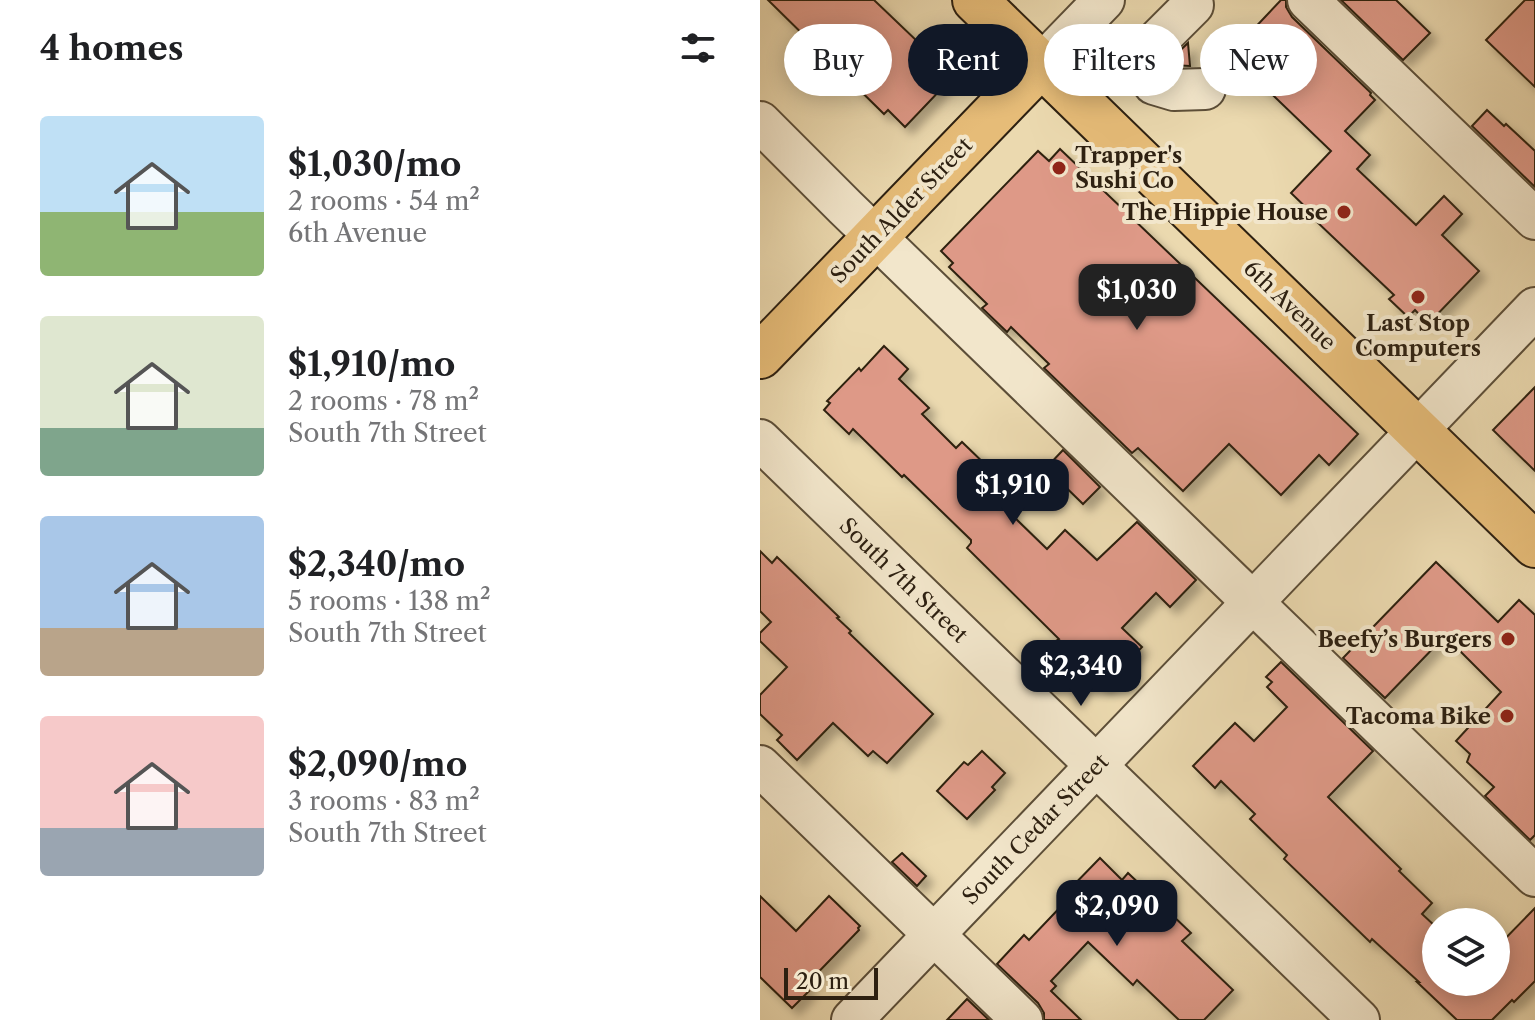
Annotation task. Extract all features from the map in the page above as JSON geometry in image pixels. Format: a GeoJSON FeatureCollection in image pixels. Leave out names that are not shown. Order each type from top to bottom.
{"type":"FeatureCollection","features":[{"type":"Feature","properties":{"kind":"main road","name":"6th Avenue"},"geometry":{"type":"LineString","coordinates":[[975,0],[1535,545]]}},
{"type":"Feature","properties":{"kind":"main road","name":"South Alder Street"},"geometry":{"type":"LineString","coordinates":[[760,356],[1042,64]]}},
{"type":"Feature","properties":{"kind":"street"},"geometry":{"type":"LineString","coordinates":[[1042,64],[1104,0]]}},
{"type":"Feature","properties":{"kind":"street"},"geometry":{"type":"LineString","coordinates":[[1308,0],[1535,219]]}},
{"type":"Feature","properties":{"kind":"street"},"geometry":{"type":"LineString","coordinates":[[1193,5],[1148,50],[1147,62],[1154,84],[1174,90],[1200,89]]}},
{"type":"Feature","properties":{"kind":"street"},"geometry":{"type":"LineString","coordinates":[[760,122],[1535,876]]}},
{"type":"Feature","properties":{"kind":"street","name":"South Cedar Street"},"geometry":{"type":"LineString","coordinates":[[852,1020],[1535,308]]}},
{"type":"Feature","properties":{"kind":"street","name":"South 7th Street"},"geometry":{"type":"LineString","coordinates":[[760,440],[1359,1020]]}},
{"type":"Feature","properties":{"kind":"street"},"geometry":{"type":"LineString","coordinates":[[760,766],[1022,1020]]}},
{"type":"Feature","properties":{"kind":"building"},"geometry":{"type":"Polygon","coordinates":[[[768,0],[874,0],[908,32],[908,96],[935,96],[905,127],[888,110],[884,114],[866,96],[892,96],[892,24],[792,24],[768,0]]]}},
{"type":"Feature","properties":{"kind":"building"},"geometry":{"type":"Polygon","coordinates":[[[1281,0],[1286,0],[1286,7],[1299,24],[1258,24],[1281,0]]]}},
{"type":"Feature","properties":{"kind":"building"},"geometry":{"type":"Polygon","coordinates":[[[1341,0],[1396,0],[1430,33],[1403,60],[1341,0]]]}},
{"type":"Feature","properties":{"kind":"building"},"geometry":{"type":"Polygon","coordinates":[[[1525,0],[1535,0],[1535,87],[1486,40],[1525,0]]]}},
{"type":"Feature","properties":{"kind":"building"},"geometry":{"type":"Polygon","coordinates":[[[1317,41],[1375,100],[1345,131],[1370,155],[1357,169],[1416,225],[1444,196],[1462,214],[1442,235],[1479,271],[1428,324],[1415,310],[1408,317],[1389,299],[1394,295],[1291,193],[1331,151],[1274,96],[1317,96],[1317,41]]]}},
{"type":"Feature","properties":{"kind":"building"},"geometry":{"type":"Polygon","coordinates":[[[1188,43],[1190,66],[1184,66],[1184,47],[1188,43]]]}},
{"type":"Feature","properties":{"kind":"building"},"geometry":{"type":"Polygon","coordinates":[[[1487,110],[1535,151],[1535,187],[1472,126],[1487,110]]]}},
{"type":"Feature","properties":{"kind":"building"},"geometry":{"type":"Polygon","coordinates":[[[1060,149],[1358,434],[1329,465],[1319,455],[1281,495],[1229,444],[1183,491],[1138,448],[1132,453],[1044,368],[1049,364],[1011,327],[1007,332],[982,308],[987,304],[949,267],[953,263],[941,251],[1038,151],[1049,161],[1060,149]]]}},
{"type":"Feature","properties":{"kind":"building"},"geometry":{"type":"Polygon","coordinates":[[[884,346],[908,369],[899,379],[929,408],[922,414],[956,448],[962,442],[991,470],[979,483],[1047,549],[1065,530],[1097,560],[1137,522],[1196,580],[1170,607],[1156,593],[1122,628],[1142,647],[1104,687],[967,548],[971,540],[853,429],[849,434],[824,410],[830,403],[827,401],[884,346]]]}},
{"type":"Feature","properties":{"kind":"building"},"geometry":{"type":"Polygon","coordinates":[[[1535,387],[1535,471],[1493,430],[1535,387]]]}},
{"type":"Feature","properties":{"kind":"building"},"geometry":{"type":"Polygon","coordinates":[[[1063,450],[1100,487],[1083,504],[1046,468],[1063,450]]]}},
{"type":"Feature","properties":{"kind":"building"},"geometry":{"type":"Polygon","coordinates":[[[760,551],[772,563],[777,557],[839,617],[851,631],[849,633],[933,714],[887,763],[873,751],[868,756],[833,723],[797,760],[777,740],[782,735],[760,714],[760,695],[787,667],[760,641],[760,633],[771,622],[760,611],[760,551]]]}},
{"type":"Feature","properties":{"kind":"building"},"geometry":{"type":"Polygon","coordinates":[[[1436,562],[1498,622],[1519,600],[1535,615],[1535,835],[1530,840],[1485,796],[1494,787],[1467,762],[1470,754],[1456,741],[1501,692],[1445,636],[1385,698],[1343,658],[1436,562]]]}},
{"type":"Feature","properties":{"kind":"building"},"geometry":{"type":"Polygon","coordinates":[[[1281,662],[1373,751],[1328,797],[1432,903],[1427,908],[1422,908],[1422,987],[1372,939],[1370,942],[1284,859],[1287,855],[1250,819],[1255,814],[1221,781],[1215,788],[1193,766],[1235,723],[1254,741],[1287,707],[1267,687],[1272,682],[1266,677],[1281,662]]]}},
{"type":"Feature","properties":{"kind":"building"},"geometry":{"type":"Polygon","coordinates":[[[982,751],[1005,773],[992,787],[995,790],[967,819],[937,791],[964,762],[968,765],[982,751]]]}},
{"type":"Feature","properties":{"kind":"building"},"geometry":{"type":"Polygon","coordinates":[[[902,853],[926,876],[917,886],[892,862],[902,853]]]}},
{"type":"Feature","properties":{"kind":"building"},"geometry":{"type":"Polygon","coordinates":[[[1100,858],[1122,880],[1128,873],[1191,933],[1182,941],[1233,990],[1204,1020],[1179,1020],[1137,980],[1133,985],[1088,942],[1051,981],[1056,986],[1051,991],[1081,1020],[1044,1020],[1038,1003],[997,964],[1024,935],[1029,940],[1069,898],[1065,894],[1100,858]]]}},
{"type":"Feature","properties":{"kind":"building"},"geometry":{"type":"Polygon","coordinates":[[[760,896],[796,931],[829,896],[860,926],[804,987],[809,991],[792,1008],[760,977],[760,896]]]}},
{"type":"Feature","properties":{"kind":"building"},"geometry":{"type":"Polygon","coordinates":[[[1535,908],[1535,981],[1492,1020],[1457,1020],[1432,996],[1510,996],[1510,934],[1535,908]]]}},
{"type":"Feature","properties":{"kind":"building"},"geometry":{"type":"Polygon","coordinates":[[[967,999],[989,1020],[947,1020],[967,999]]]}},
{"type":"Feature","properties":{"kind":"place","name":"Trapper's Sushi Co"},"geometry":{"type":"Point","coordinates":[1059,168]}},
{"type":"Feature","properties":{"kind":"place","name":"The Hippie House"},"geometry":{"type":"Point","coordinates":[1344,212]}},
{"type":"Feature","properties":{"kind":"place","name":"Last Stop Computers"},"geometry":{"type":"Point","coordinates":[1418,297]}},
{"type":"Feature","properties":{"kind":"place","name":"Beefy’s Burgers"},"geometry":{"type":"Point","coordinates":[1508,639]}},
{"type":"Feature","properties":{"kind":"place","name":"Tacoma Bike"},"geometry":{"type":"Point","coordinates":[1507,716]}}]}
